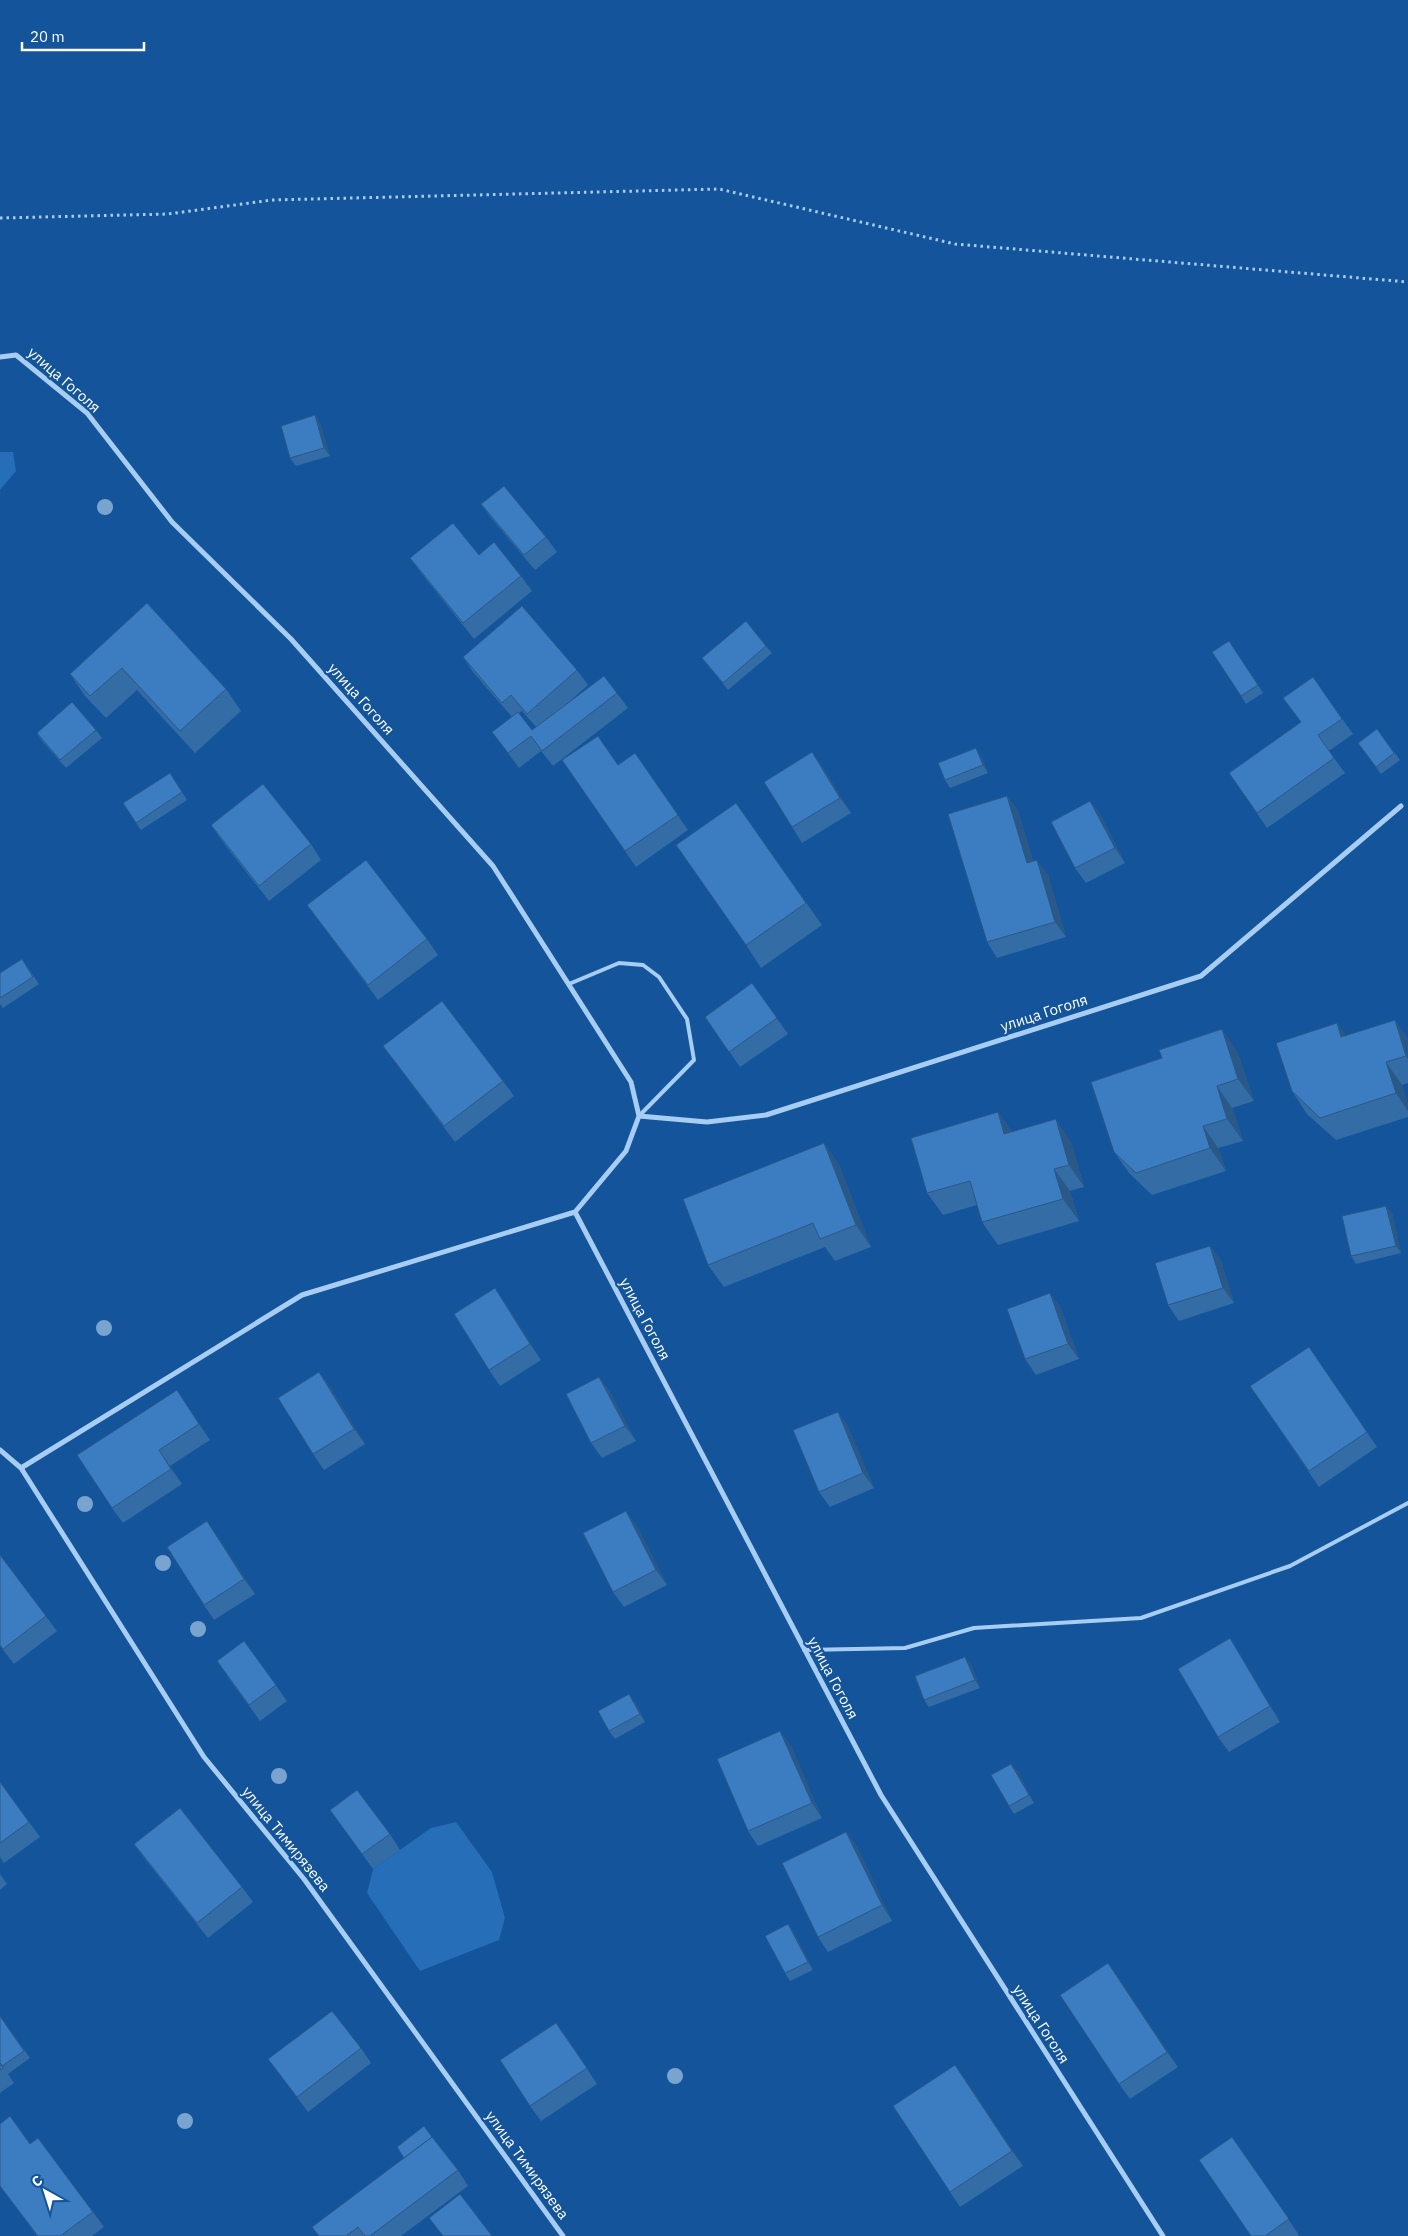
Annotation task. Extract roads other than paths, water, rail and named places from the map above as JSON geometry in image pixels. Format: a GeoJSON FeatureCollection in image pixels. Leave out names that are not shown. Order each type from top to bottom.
{"type":"FeatureCollection","features":[{"type":"Feature","properties":{"kind":"street","name":"улица Гоголя"},"geometry":{"type":"LineString","coordinates":[[0,357],[16,355],[87,413],[172,522],[291,639],[493,866],[631,1082],[639,1116],[707,1122],[766,1115],[1201,976],[1401,806]]}},
{"type":"Feature","properties":{"kind":"street"},"geometry":{"type":"LineString","coordinates":[[21,1468],[302,1295],[575,1212],[626,1151],[639,1116]]}},
{"type":"Feature","properties":{"kind":"street","name":"улица Гоголя"},"geometry":{"type":"LineString","coordinates":[[575,1212],[881,1795],[1163,2236]]}},
{"type":"Feature","properties":{"kind":"street","name":"улица Тимирязева"},"geometry":{"type":"LineString","coordinates":[[0,1450],[21,1468],[204,1757],[304,1880],[563,2236]]}},
{"type":"Feature","properties":{"kind":"lane"},"geometry":{"type":"LineString","coordinates":[[569,984],[619,963],[643,965],[659,977],[687,1019],[694,1060],[639,1116]]}},
{"type":"Feature","properties":{"kind":"lane"},"geometry":{"type":"LineString","coordinates":[[804,1650],[905,1648],[974,1628],[1141,1618],[1290,1566],[1408,1503]]}}]}
